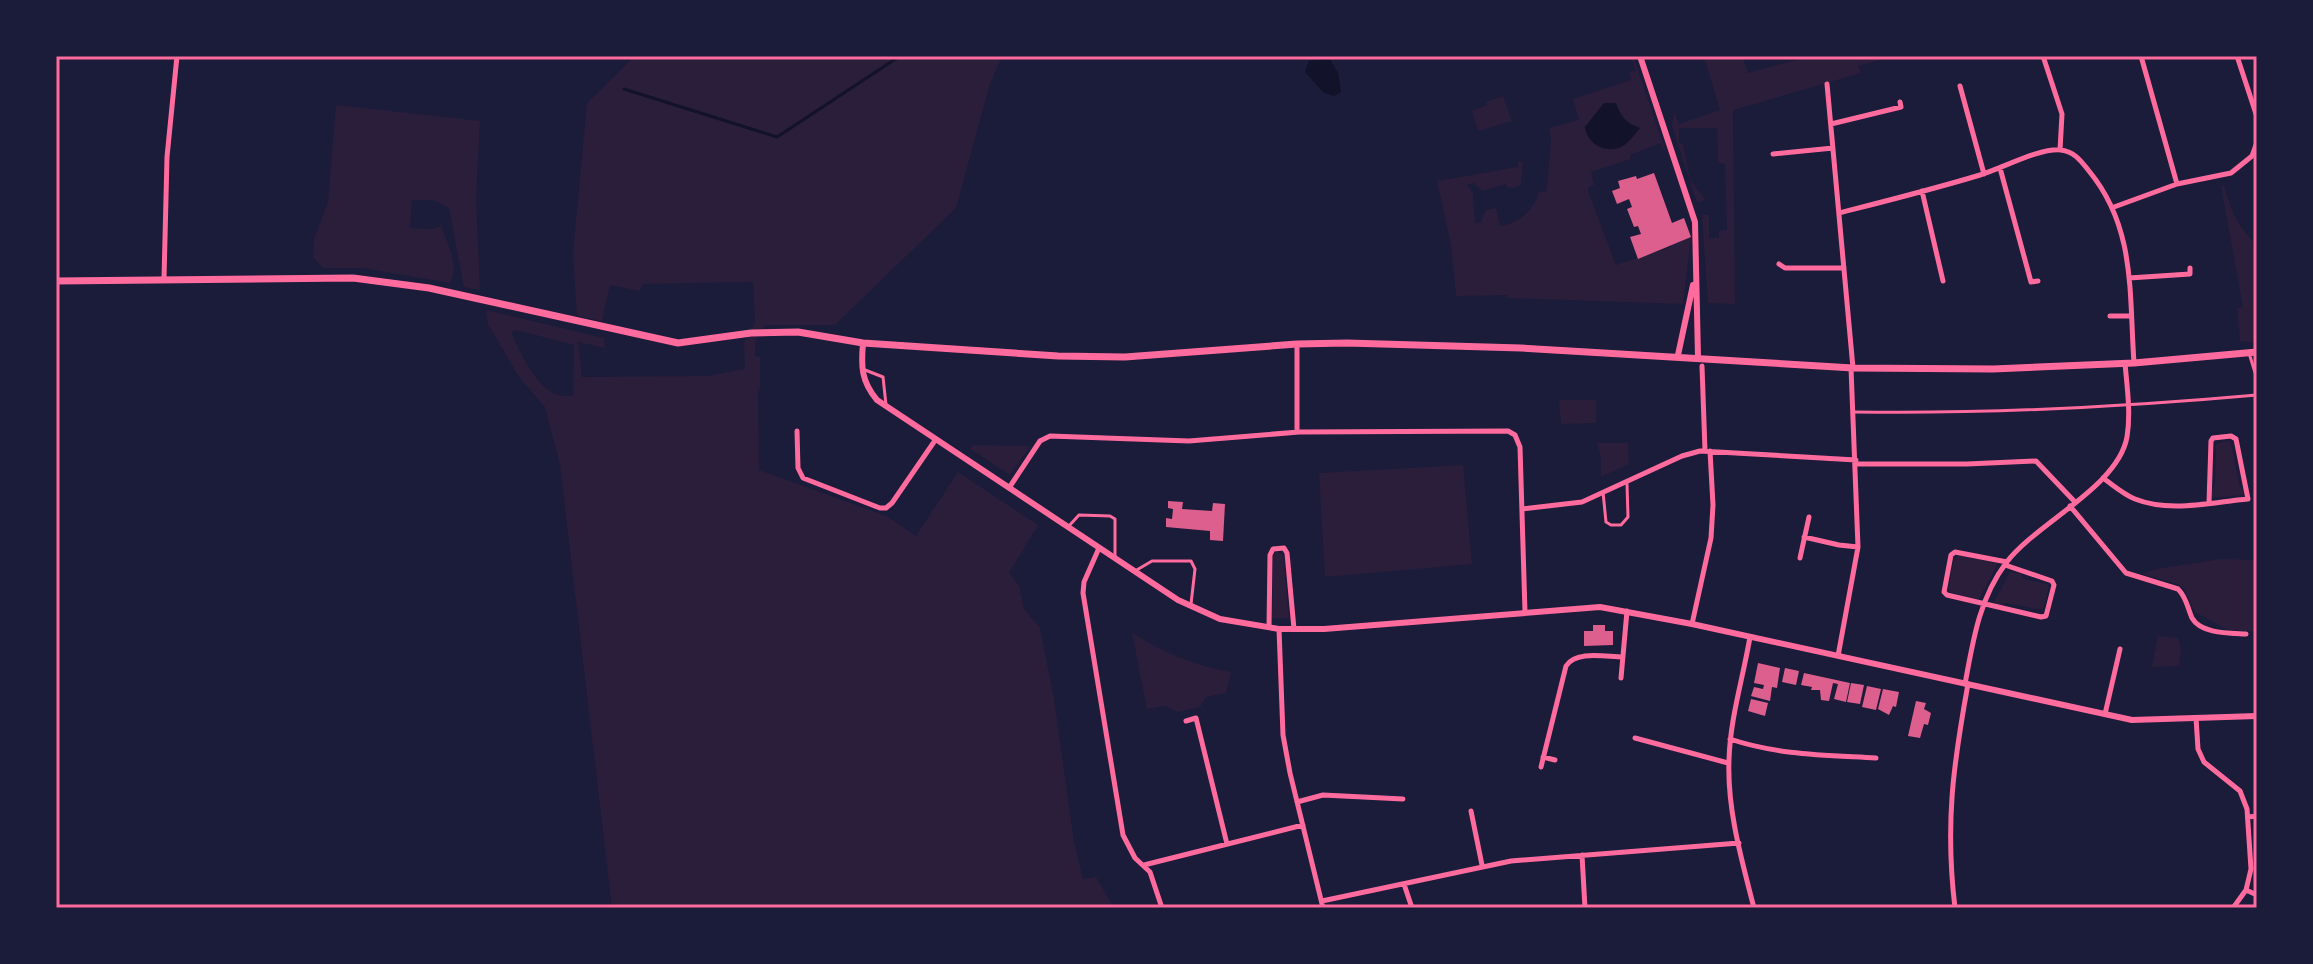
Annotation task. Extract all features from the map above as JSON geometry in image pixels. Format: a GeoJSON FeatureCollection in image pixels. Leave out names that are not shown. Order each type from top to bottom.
{"type":"FeatureCollection","features":[{"type":"Feature","properties":{"kind":"main road"},"geometry":{"type":"LineString","coordinates":[[56,281],[306,277],[377,281],[429,288],[662,341],[692,342],[751,333],[786,332],[863,343],[1003,353],[1125,357],[1297,344],[1515,347],[1852,368],[1993,369],[2130,363],[2253,352]]}},
{"type":"Feature","properties":{"kind":"street"},"geometry":{"type":"LineString","coordinates":[[164,279],[167,157],[177,56]]}},
{"type":"Feature","properties":{"kind":"street"},"geometry":{"type":"LineString","coordinates":[[1640,56],[1695,222],[1698,357]]}},
{"type":"Feature","properties":{"kind":"street"},"geometry":{"type":"LineString","coordinates":[[2043,56],[2062,114],[2060,150]]}},
{"type":"Feature","properties":{"kind":"street"},"geometry":{"type":"LineString","coordinates":[[2141,56],[2177,184]]}},
{"type":"Feature","properties":{"kind":"street"},"geometry":{"type":"LineString","coordinates":[[2237,56],[2257,117]]}},
{"type":"Feature","properties":{"kind":"street"},"geometry":{"type":"LineString","coordinates":[[1827,84],[1852,368],[1858,547],[1838,656]]}},
{"type":"Feature","properties":{"kind":"street"},"geometry":{"type":"LineString","coordinates":[[1960,86],[1984,174]]}},
{"type":"Feature","properties":{"kind":"street"},"geometry":{"type":"LineString","coordinates":[[1831,124],[1901,107],[1900,102]]}},
{"type":"Feature","properties":{"kind":"street"},"geometry":{"type":"LineString","coordinates":[[2114,207],[2177,184],[2231,173],[2254,159],[2257,142]]}},
{"type":"Feature","properties":{"kind":"street"},"geometry":{"type":"LineString","coordinates":[[1773,154],[1833,148]]}},
{"type":"Feature","properties":{"kind":"street"},"geometry":{"type":"LineString","coordinates":[[1839,213],[2060,150],[2078,157],[2114,207],[2124,238],[2131,316],[2125,445],[2103,478],[2032,537],[2006,564],[1983,605],[1966,684],[1950,805],[1949,846],[1955,908]]}},
{"type":"Feature","properties":{"kind":"street"},"geometry":{"type":"LineString","coordinates":[[2000,168],[2031,282],[2038,281]]}},
{"type":"Feature","properties":{"kind":"street"},"geometry":{"type":"LineString","coordinates":[[1922,191],[1943,281]]}},
{"type":"Feature","properties":{"kind":"street"},"geometry":{"type":"LineString","coordinates":[[1779,264],[1785,268],[1844,268]]}},
{"type":"Feature","properties":{"kind":"street"},"geometry":{"type":"LineString","coordinates":[[2129,278],[2190,274],[2190,268]]}},
{"type":"Feature","properties":{"kind":"street"},"geometry":{"type":"LineString","coordinates":[[1678,355],[1696,274]]}},
{"type":"Feature","properties":{"kind":"street"},"geometry":{"type":"LineString","coordinates":[[2110,316],[2131,316]]}},
{"type":"Feature","properties":{"kind":"street"},"geometry":{"type":"LineString","coordinates":[[863,343],[861,370],[869,391],[886,406],[1114,558],[1190,606],[1220,619],[1294,629],[1573,608],[1627,610],[2132,720],[2257,716]]}},
{"type":"Feature","properties":{"kind":"street"},"geometry":{"type":"LineString","coordinates":[[1297,344],[1297,432]]}},
{"type":"Feature","properties":{"kind":"street"},"geometry":{"type":"LineString","coordinates":[[1692,624],[1711,538],[1713,505],[1702,366]]}},
{"type":"Feature","properties":{"kind":"street"},"geometry":{"type":"LineString","coordinates":[[797,431],[798,468],[803,478],[880,508],[892,503],[936,439]]}},
{"type":"Feature","properties":{"kind":"street"},"geometry":{"type":"LineString","coordinates":[[1009,488],[1040,441],[1050,436],[1189,441],[1297,432],[1508,431],[1519,441],[1525,612]]}},
{"type":"Feature","properties":{"kind":"street"},"geometry":{"type":"LineString","coordinates":[[2103,478],[2135,499],[2152,504],[2181,506],[2248,499],[2236,439],[2231,436],[2213,438],[2211,441],[2209,503]]}},
{"type":"Feature","properties":{"kind":"street"},"geometry":{"type":"LineString","coordinates":[[1522,509],[1567,505],[1682,456],[1708,451],[1856,462],[1967,464],[2032,460],[2043,465],[2126,573],[2178,589],[2184,595],[2193,619],[2203,628],[2246,634]]}},
{"type":"Feature","properties":{"kind":"street"},"geometry":{"type":"LineString","coordinates":[[1800,558],[1809,517]]}},
{"type":"Feature","properties":{"kind":"street"},"geometry":{"type":"LineString","coordinates":[[1804,537],[1858,547]]}},
{"type":"Feature","properties":{"kind":"street"},"geometry":{"type":"LineString","coordinates":[[1269,628],[1270,555],[1278,547],[1284,548],[1287,553],[1294,629]]}},
{"type":"Feature","properties":{"kind":"street"},"geometry":{"type":"LineString","coordinates":[[1099,548],[1084,582],[1084,606],[1123,835],[1135,858],[1144,865],[1154,881],[1162,908]]}},
{"type":"Feature","properties":{"kind":"street"},"geometry":{"type":"LineString","coordinates":[[1960,551],[2006,564],[2052,581],[2049,612],[2041,617],[1983,605],[1944,592],[1951,555],[1960,551]]}},
{"type":"Feature","properties":{"kind":"street"},"geometry":{"type":"LineString","coordinates":[[1621,678],[1627,610]]}},
{"type":"Feature","properties":{"kind":"street"},"geometry":{"type":"LineString","coordinates":[[1279,629],[1283,735],[1323,905],[1482,865],[1739,843]]}},
{"type":"Feature","properties":{"kind":"street"},"geometry":{"type":"LineString","coordinates":[[1750,637],[1728,763],[1739,843],[1754,908]]}},
{"type":"Feature","properties":{"kind":"street"},"geometry":{"type":"LineString","coordinates":[[2105,715],[2120,649]]}},
{"type":"Feature","properties":{"kind":"street"},"geometry":{"type":"LineString","coordinates":[[1541,767],[1570,660],[1579,657],[1623,657]]}},
{"type":"Feature","properties":{"kind":"street"},"geometry":{"type":"LineString","coordinates":[[1557,703],[1566,706]]}},
{"type":"Feature","properties":{"kind":"street"},"geometry":{"type":"LineString","coordinates":[[1186,721],[1196,718],[1227,844]]}},
{"type":"Feature","properties":{"kind":"street"},"geometry":{"type":"LineString","coordinates":[[2196,718],[2198,749],[2204,762],[2240,791],[2248,817],[2252,860],[2246,890],[2233,908]]}},
{"type":"Feature","properties":{"kind":"street"},"geometry":{"type":"LineString","coordinates":[[1635,738],[1728,763]]}},
{"type":"Feature","properties":{"kind":"street"},"geometry":{"type":"LineString","coordinates":[[1730,739],[1779,752],[1876,758]]}},
{"type":"Feature","properties":{"kind":"street"},"geometry":{"type":"LineString","coordinates":[[1543,757],[1555,760]]}},
{"type":"Feature","properties":{"kind":"street"},"geometry":{"type":"LineString","coordinates":[[1297,802],[1323,795],[1403,799]]}},
{"type":"Feature","properties":{"kind":"street"},"geometry":{"type":"LineString","coordinates":[[1471,811],[1482,865]]}},
{"type":"Feature","properties":{"kind":"street"},"geometry":{"type":"LineString","coordinates":[[2248,817],[2257,816]]}},
{"type":"Feature","properties":{"kind":"street"},"geometry":{"type":"LineString","coordinates":[[1144,865],[1303,825]]}},
{"type":"Feature","properties":{"kind":"street"},"geometry":{"type":"LineString","coordinates":[[1582,855],[1585,908]]}},
{"type":"Feature","properties":{"kind":"street"},"geometry":{"type":"LineString","coordinates":[[1404,884],[1412,908]]}},
{"type":"Feature","properties":{"kind":"street"},"geometry":{"type":"LineString","coordinates":[[2246,890],[2257,895]]}},
{"type":"Feature","properties":{"kind":"lane"},"geometry":{"type":"LineString","coordinates":[[2253,352],[2257,379]]}},
{"type":"Feature","properties":{"kind":"lane"},"geometry":{"type":"LineString","coordinates":[[861,370],[883,377],[886,406]]}},
{"type":"Feature","properties":{"kind":"lane"},"geometry":{"type":"LineString","coordinates":[[1854,412],[1964,414],[2128,406],[2257,395]]}},
{"type":"Feature","properties":{"kind":"lane"},"geometry":{"type":"LineString","coordinates":[[1603,492],[1606,522],[1621,525],[1628,517],[1627,480]]}},
{"type":"Feature","properties":{"kind":"lane"},"geometry":{"type":"LineString","coordinates":[[1068,527],[1079,515],[1110,516],[1115,519],[1114,558]]}},
{"type":"Feature","properties":{"kind":"lane"},"geometry":{"type":"LineString","coordinates":[[1135,571],[1152,561],[1191,561],[1195,569],[1194,595],[1190,606]]}},
{"type":"Feature","properties":{"kind":"shaded area"},"geometry":{"type":"Polygon","coordinates":[[[635,56],[1002,56],[989,87],[956,208],[835,325],[765,325],[755,341],[755,356],[760,357],[759,470],[886,516],[916,536],[958,472],[1038,525],[1009,573],[1019,586],[1024,609],[1040,628],[1054,698],[1074,842],[1083,879],[1096,877],[1113,906],[1110,908],[612,908],[560,465],[545,407],[519,377],[488,324],[486,310],[604,338],[605,348],[578,342],[582,377],[707,376],[745,369],[744,343],[755,322],[753,282],[643,284],[640,291],[610,285],[602,321],[577,316],[573,253],[587,103],[635,56]],[[516,330],[511,333],[534,376],[552,392],[562,396],[573,395],[574,345],[516,330]]]}},
{"type":"Feature","properties":{"kind":"shaded area"},"geometry":{"type":"Polygon","coordinates":[[[1631,56],[1667,155],[1660,143],[1630,155],[1631,159],[1591,172],[1594,185],[1588,191],[1616,265],[1691,237],[1683,304],[1507,298],[1507,295],[1456,296],[1451,245],[1437,181],[1518,167],[1518,162],[1523,162],[1521,185],[1513,188],[1506,184],[1482,191],[1474,183],[1467,185],[1473,194],[1475,223],[1481,222],[1486,210],[1496,208],[1500,226],[1520,219],[1533,205],[1539,192],[1547,190],[1549,128],[1579,120],[1573,99],[1631,80],[1629,72],[1636,71],[1631,56]]]}},
{"type":"Feature","properties":{"kind":"shaded area"},"geometry":{"type":"Polygon","coordinates":[[[1704,56],[1742,56],[1748,73],[1811,56],[1895,56],[1858,66],[1861,73],[1733,110],[1735,304],[1708,303],[1702,215],[1709,215],[1709,238],[1719,238],[1719,231],[1727,230],[1725,164],[1718,163],[1717,128],[1679,128],[1679,143],[1683,144],[1690,180],[1706,200],[1697,203],[1672,126],[1674,112],[1679,124],[1720,110],[1704,56]]]}},
{"type":"Feature","properties":{"kind":"shaded area"},"geometry":{"type":"Polygon","coordinates":[[[1329,58],[1338,73],[1341,92],[1334,96],[1324,93],[1305,72],[1309,61],[1329,58]]]}},
{"type":"Feature","properties":{"kind":"shaded area"},"geometry":{"type":"Polygon","coordinates":[[[1503,96],[1512,121],[1478,131],[1472,111],[1503,96]]]}},
{"type":"Feature","properties":{"kind":"shaded area"},"geometry":{"type":"Polygon","coordinates":[[[1604,103],[1616,103],[1625,119],[1640,128],[1629,141],[1615,149],[1597,146],[1586,133],[1585,127],[1604,103]]]}},
{"type":"Feature","properties":{"kind":"shaded area"},"geometry":{"type":"Polygon","coordinates":[[[336,105],[480,121],[476,198],[480,290],[464,287],[449,208],[434,200],[412,200],[410,228],[434,229],[441,225],[453,262],[450,283],[362,268],[323,268],[313,257],[314,239],[328,202],[336,105]]]}},
{"type":"Feature","properties":{"kind":"shaded area"},"geometry":{"type":"Polygon","coordinates":[[[2224,185],[2236,218],[2257,245],[2257,343],[2240,341],[2237,308],[2243,307],[2221,186],[2224,185]]]}},
{"type":"Feature","properties":{"kind":"shaded area"},"geometry":{"type":"Polygon","coordinates":[[[1559,400],[1596,400],[1596,423],[1561,424],[1559,400]]]}},
{"type":"Feature","properties":{"kind":"shaded area"},"geometry":{"type":"Polygon","coordinates":[[[2230,440],[2240,487],[2244,492],[2242,495],[2213,498],[2210,491],[2215,485],[2216,444],[2230,440]]]}},
{"type":"Feature","properties":{"kind":"shaded area"},"geometry":{"type":"Polygon","coordinates":[[[1597,443],[1628,443],[1629,464],[1601,477],[1597,443]]]}},
{"type":"Feature","properties":{"kind":"shaded area"},"geometry":{"type":"Polygon","coordinates":[[[974,445],[1030,447],[1010,475],[970,449],[974,445]]]}},
{"type":"Feature","properties":{"kind":"shaded area"},"geometry":{"type":"Polygon","coordinates":[[[1463,465],[1472,564],[1325,577],[1319,473],[1463,465]]]}},
{"type":"Feature","properties":{"kind":"shaded area"},"geometry":{"type":"Polygon","coordinates":[[[1276,551],[1283,555],[1289,618],[1272,618],[1273,557],[1276,551]]]}},
{"type":"Feature","properties":{"kind":"shaded area"},"geometry":{"type":"Polygon","coordinates":[[[1959,555],[1998,563],[1978,601],[1948,591],[1954,559],[1959,555]]]}},
{"type":"Feature","properties":{"kind":"shaded area"},"geometry":{"type":"Polygon","coordinates":[[[2221,559],[2257,560],[2257,631],[2228,630],[2195,612],[2184,589],[2178,584],[2142,574],[2221,559]]]}},
{"type":"Feature","properties":{"kind":"shaded area"},"geometry":{"type":"Polygon","coordinates":[[[2010,572],[2047,584],[2049,587],[2043,610],[2005,603],[2000,606],[1993,604],[2010,572]]]}},
{"type":"Feature","properties":{"kind":"shaded area"},"geometry":{"type":"Polygon","coordinates":[[[1132,633],[1180,657],[1231,672],[1226,693],[1206,697],[1200,707],[1178,712],[1165,706],[1147,709],[1132,633]]]}},
{"type":"Feature","properties":{"kind":"shaded area"},"geometry":{"type":"Polygon","coordinates":[[[2158,636],[2178,638],[2181,651],[2179,666],[2152,667],[2158,636]]]}},
{"type":"Feature","properties":{"kind":"building"},"geometry":{"type":"Polygon","coordinates":[[[1654,173],[1672,223],[1684,218],[1691,237],[1638,259],[1630,237],[1641,234],[1638,226],[1634,227],[1627,209],[1632,207],[1629,199],[1617,204],[1612,191],[1620,188],[1618,181],[1654,173]]]}},
{"type":"Feature","properties":{"kind":"building"},"geometry":{"type":"Polygon","coordinates":[[[1168,501],[1183,502],[1182,509],[1212,511],[1213,503],[1225,504],[1223,541],[1210,540],[1210,531],[1166,527],[1166,518],[1172,519],[1173,509],[1168,508],[1168,501]]]}},
{"type":"Feature","properties":{"kind":"building"},"geometry":{"type":"Polygon","coordinates":[[[1593,625],[1605,625],[1605,631],[1613,631],[1613,645],[1584,646],[1584,631],[1593,631],[1593,625]]]}},
{"type":"Feature","properties":{"kind":"building"},"geometry":{"type":"Polygon","coordinates":[[[1758,663],[1780,668],[1777,688],[1772,687],[1770,701],[1751,696],[1754,687],[1763,689],[1764,685],[1754,683],[1758,663]]]}},
{"type":"Feature","properties":{"kind":"building"},"geometry":{"type":"Polygon","coordinates":[[[1785,668],[1799,671],[1796,685],[1782,682],[1785,668]]]}},
{"type":"Feature","properties":{"kind":"building"},"geometry":{"type":"Polygon","coordinates":[[[1804,673],[1850,683],[1846,702],[1834,699],[1838,684],[1833,683],[1829,701],[1821,700],[1820,690],[1801,685],[1804,673]]]}},
{"type":"Feature","properties":{"kind":"building"},"geometry":{"type":"Polygon","coordinates":[[[1851,683],[1864,685],[1860,704],[1847,702],[1851,683]]]}},
{"type":"Feature","properties":{"kind":"building"},"geometry":{"type":"Polygon","coordinates":[[[1867,686],[1881,689],[1876,710],[1862,707],[1867,686]]]}},
{"type":"Feature","properties":{"kind":"building"},"geometry":{"type":"Polygon","coordinates":[[[1883,689],[1899,692],[1896,707],[1893,706],[1889,715],[1878,709],[1883,689]]]}},
{"type":"Feature","properties":{"kind":"building"},"geometry":{"type":"Polygon","coordinates":[[[1751,699],[1768,703],[1765,716],[1748,711],[1751,699]]]}},
{"type":"Feature","properties":{"kind":"building"},"geometry":{"type":"Polygon","coordinates":[[[1916,701],[1926,703],[1924,709],[1931,713],[1920,738],[1908,736],[1916,701]]]}},
{"type":"Feature","properties":{"kind":"waterway"},"geometry":{"type":"LineString","coordinates":[[624,89],[777,137],[900,56]]}}]}
